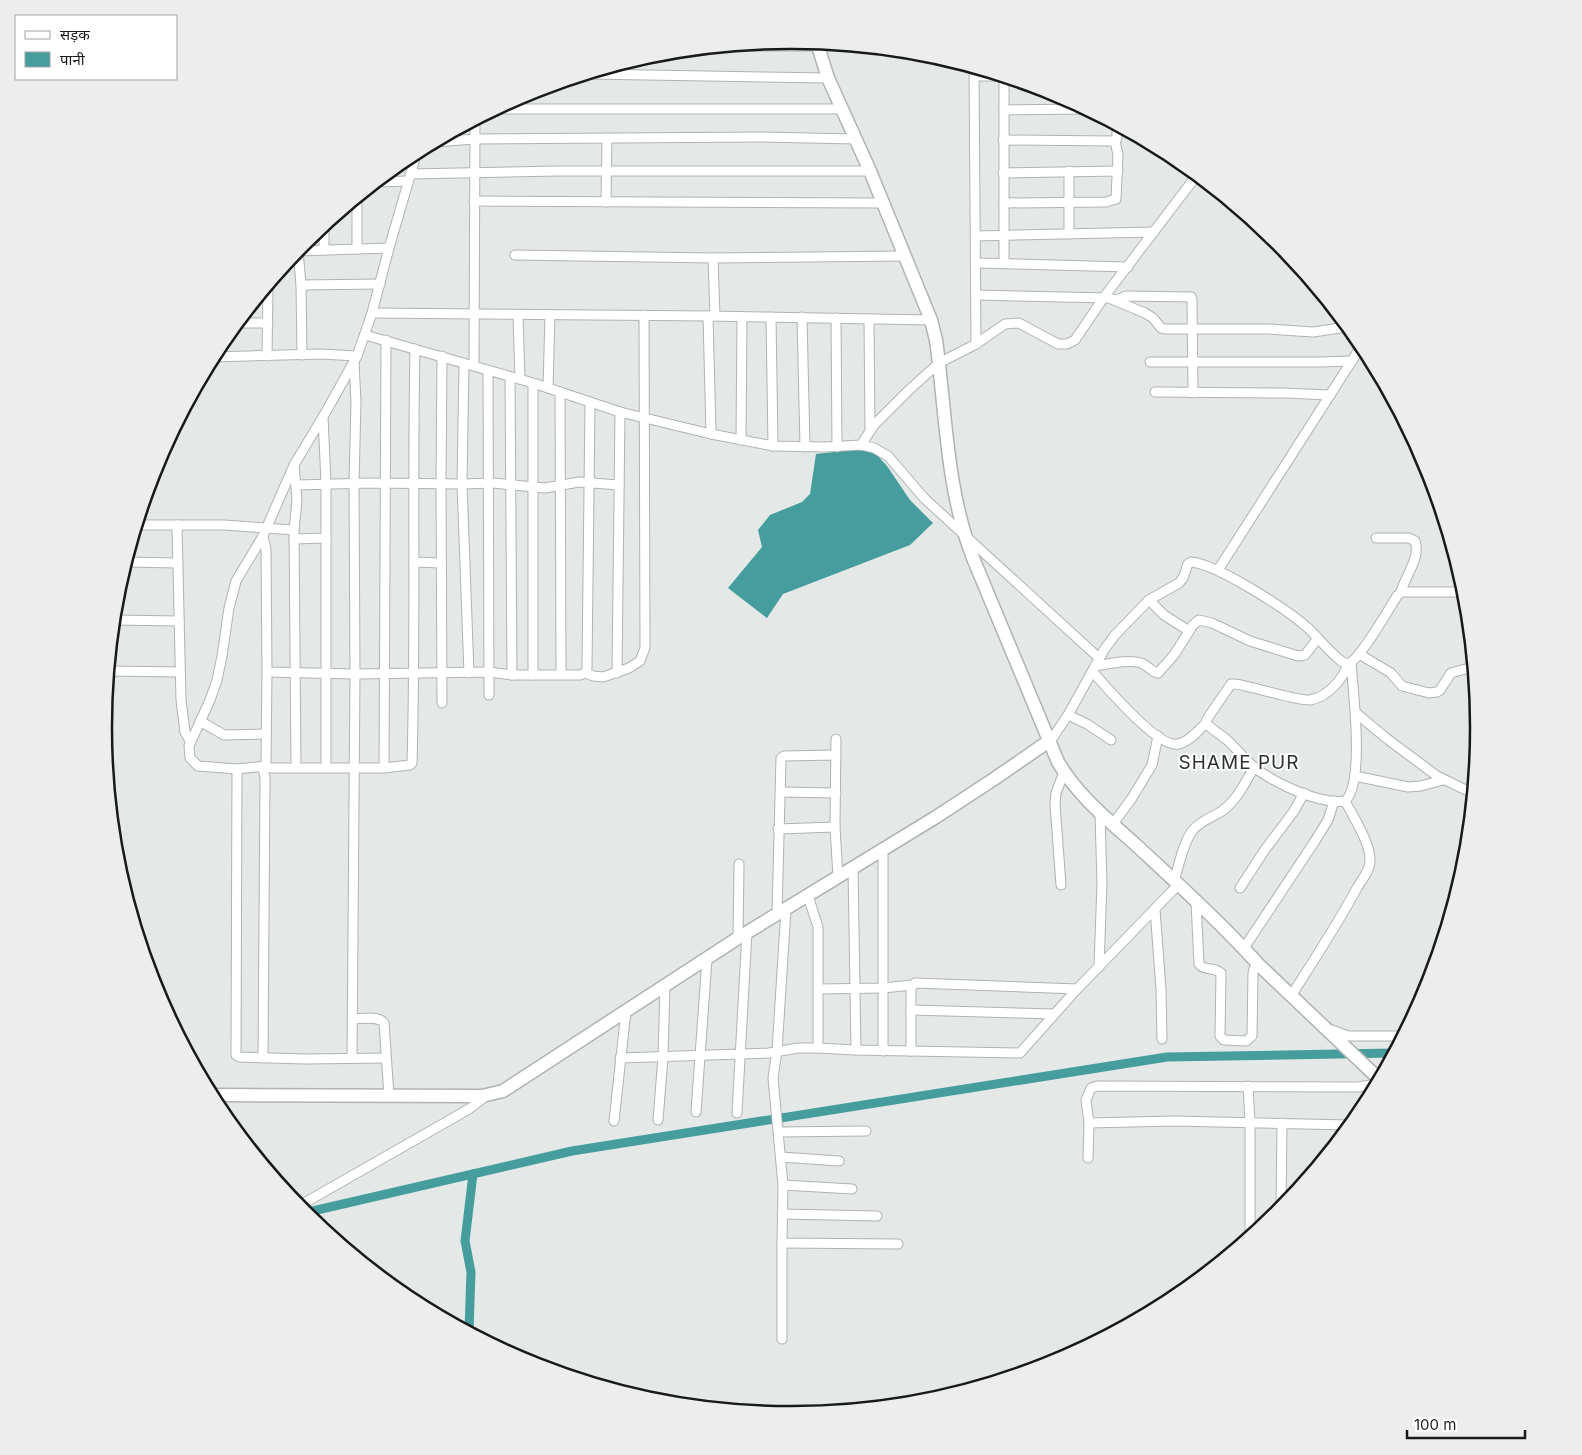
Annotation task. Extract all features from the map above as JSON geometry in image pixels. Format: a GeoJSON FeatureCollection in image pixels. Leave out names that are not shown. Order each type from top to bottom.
{"type":"FeatureCollection","features":[{"type":"Feature","properties":{"kind":"street"},"geometry":{"type":"LineString","coordinates":[[819,50],[828,78],[870,171],[931,320],[936,340],[954,490],[964,533],[1049,742],[1064,772],[1083,798],[1100,815],[1176,883],[1374,1074]]}},
{"type":"Feature","properties":{"kind":"street"},"geometry":{"type":"LineString","coordinates":[[607,74],[828,78]]}},
{"type":"Feature","properties":{"kind":"street"},"geometry":{"type":"LineString","coordinates":[[974,74],[977,263],[976,344]]}},
{"type":"Feature","properties":{"kind":"street"},"geometry":{"type":"LineString","coordinates":[[1002,83],[1004,264]]}},
{"type":"Feature","properties":{"kind":"street"},"geometry":{"type":"LineString","coordinates":[[512,109],[842,109]]}},
{"type":"Feature","properties":{"kind":"street"},"geometry":{"type":"LineString","coordinates":[[1004,110],[1070,109]]}},
{"type":"Feature","properties":{"kind":"street"},"geometry":{"type":"LineString","coordinates":[[474,366],[475,128]]}},
{"type":"Feature","properties":{"kind":"street"},"geometry":{"type":"LineString","coordinates":[[1004,203],[1106,202],[1116,199],[1118,150],[1115,141],[1118,137],[1118,133]]}},
{"type":"Feature","properties":{"kind":"street"},"geometry":{"type":"LineString","coordinates":[[451,141],[762,137],[855,139]]}},
{"type":"Feature","properties":{"kind":"street"},"geometry":{"type":"LineString","coordinates":[[606,202],[607,138]]}},
{"type":"Feature","properties":{"kind":"street"},"geometry":{"type":"LineString","coordinates":[[1003,140],[1115,141]]}},
{"type":"Feature","properties":{"kind":"street"},"geometry":{"type":"LineString","coordinates":[[414,163],[388,248],[372,313],[356,359],[294,465],[264,532],[234,588],[217,680],[190,741],[190,758],[198,766],[237,769],[265,767],[384,768],[410,766],[412,762],[414,673],[412,483],[414,349]]}},
{"type":"Feature","properties":{"kind":"street"},"geometry":{"type":"LineString","coordinates":[[390,180],[474,174],[607,171],[870,171]]}},
{"type":"Feature","properties":{"kind":"street"},"geometry":{"type":"LineString","coordinates":[[1003,173],[1118,171]]}},
{"type":"Feature","properties":{"kind":"street"},"geometry":{"type":"LineString","coordinates":[[1069,172],[1069,234]]}},
{"type":"Feature","properties":{"kind":"street"},"geometry":{"type":"LineString","coordinates":[[861,446],[870,430],[890,408],[939,363],[976,344],[1005,324],[1015,322],[1025,325],[1058,344],[1067,344],[1075,340],[1104,297],[1193,181]]}},
{"type":"Feature","properties":{"kind":"street"},"geometry":{"type":"LineString","coordinates":[[474,201],[883,203]]}},
{"type":"Feature","properties":{"kind":"street"},"geometry":{"type":"LineString","coordinates":[[357,206],[357,249]]}},
{"type":"Feature","properties":{"kind":"street"},"geometry":{"type":"LineString","coordinates":[[976,236],[1154,232]]}},
{"type":"Feature","properties":{"kind":"street"},"geometry":{"type":"LineString","coordinates":[[324,235],[324,250]]}},
{"type":"Feature","properties":{"kind":"street"},"geometry":{"type":"LineString","coordinates":[[309,251],[388,248]]}},
{"type":"Feature","properties":{"kind":"street"},"geometry":{"type":"LineString","coordinates":[[515,255],[713,258],[905,256]]}},
{"type":"Feature","properties":{"kind":"street"},"geometry":{"type":"LineString","coordinates":[[711,434],[713,258]]}},
{"type":"Feature","properties":{"kind":"street"},"geometry":{"type":"LineString","coordinates":[[299,261],[302,354]]}},
{"type":"Feature","properties":{"kind":"street"},"geometry":{"type":"LineString","coordinates":[[977,263],[1128,267]]}},
{"type":"Feature","properties":{"kind":"street"},"geometry":{"type":"LineString","coordinates":[[301,285],[380,284]]}},
{"type":"Feature","properties":{"kind":"street"},"geometry":{"type":"LineString","coordinates":[[977,295],[1104,297],[1116,300],[1150,316],[1164,329],[1268,329],[1313,332],[1339,328]]}},
{"type":"Feature","properties":{"kind":"street"},"geometry":{"type":"LineString","coordinates":[[268,296],[268,356]]}},
{"type":"Feature","properties":{"kind":"street"},"geometry":{"type":"LineString","coordinates":[[1116,300],[1126,296],[1189,296],[1192,300],[1193,393]]}},
{"type":"Feature","properties":{"kind":"street"},"geometry":{"type":"LineString","coordinates":[[372,313],[931,320]]}},
{"type":"Feature","properties":{"kind":"street"},"geometry":{"type":"LineString","coordinates":[[518,315],[520,379]]}},
{"type":"Feature","properties":{"kind":"street"},"geometry":{"type":"LineString","coordinates":[[548,388],[550,315]]}},
{"type":"Feature","properties":{"kind":"street"},"geometry":{"type":"LineString","coordinates":[[267,672],[355,674],[488,672],[512,675],[580,675],[586,673],[603,677],[635,666],[640,661],[645,648],[646,418],[644,315]]}},
{"type":"Feature","properties":{"kind":"street"},"geometry":{"type":"LineString","coordinates":[[741,440],[742,317]]}},
{"type":"Feature","properties":{"kind":"street"},"geometry":{"type":"LineString","coordinates":[[771,317],[773,446]]}},
{"type":"Feature","properties":{"kind":"street"},"geometry":{"type":"LineString","coordinates":[[802,317],[805,447]]}},
{"type":"Feature","properties":{"kind":"street"},"geometry":{"type":"LineString","coordinates":[[836,318],[837,447]]}},
{"type":"Feature","properties":{"kind":"street"},"geometry":{"type":"LineString","coordinates":[[868,319],[870,430]]}},
{"type":"Feature","properties":{"kind":"street"},"geometry":{"type":"LineString","coordinates":[[246,323],[268,323]]}},
{"type":"Feature","properties":{"kind":"street"},"geometry":{"type":"LineString","coordinates":[[365,335],[520,379],[620,412],[711,434],[773,446],[861,446],[874,448],[888,456],[919,492],[1031,597],[1096,666],[1129,711],[1158,736],[1173,744],[1180,744],[1206,723],[1231,684],[1236,683],[1310,700],[1334,687],[1401,592],[1415,558],[1417,549],[1415,541],[1409,538],[1376,538]]}},
{"type":"Feature","properties":{"kind":"street"},"geometry":{"type":"LineString","coordinates":[[384,768],[386,673],[386,340]]}},
{"type":"Feature","properties":{"kind":"street"},"geometry":{"type":"LineString","coordinates":[[1218,570],[1357,353]]}},
{"type":"Feature","properties":{"kind":"street"},"geometry":{"type":"LineString","coordinates":[[223,357],[302,354],[356,359]]}},
{"type":"Feature","properties":{"kind":"street"},"geometry":{"type":"LineString","coordinates":[[442,356],[442,703]]}},
{"type":"Feature","properties":{"kind":"street"},"geometry":{"type":"LineString","coordinates":[[1150,362],[1320,362],[1359,356]]}},
{"type":"Feature","properties":{"kind":"street"},"geometry":{"type":"LineString","coordinates":[[352,1058],[356,359]]}},
{"type":"Feature","properties":{"kind":"street"},"geometry":{"type":"LineString","coordinates":[[464,364],[462,484],[469,673]]}},
{"type":"Feature","properties":{"kind":"street"},"geometry":{"type":"LineString","coordinates":[[488,370],[489,695]]}},
{"type":"Feature","properties":{"kind":"street"},"geometry":{"type":"LineString","coordinates":[[510,376],[512,675]]}},
{"type":"Feature","properties":{"kind":"street"},"geometry":{"type":"LineString","coordinates":[[533,383],[533,674]]}},
{"type":"Feature","properties":{"kind":"street"},"geometry":{"type":"LineString","coordinates":[[560,392],[561,674]]}},
{"type":"Feature","properties":{"kind":"street"},"geometry":{"type":"LineString","coordinates":[[1155,392],[1329,395]]}},
{"type":"Feature","properties":{"kind":"street"},"geometry":{"type":"LineString","coordinates":[[586,673],[590,402]]}},
{"type":"Feature","properties":{"kind":"street"},"geometry":{"type":"LineString","coordinates":[[617,673],[620,412]]}},
{"type":"Feature","properties":{"kind":"street"},"geometry":{"type":"LineString","coordinates":[[323,417],[326,483],[326,767]]}},
{"type":"Feature","properties":{"kind":"street"},"geometry":{"type":"LineString","coordinates":[[294,465],[296,485],[294,535],[296,767]]}},
{"type":"Feature","properties":{"kind":"street"},"geometry":{"type":"LineString","coordinates":[[296,485],[326,483],[488,483],[545,488],[573,483],[618,485]]}},
{"type":"Feature","properties":{"kind":"street"},"geometry":{"type":"LineString","coordinates":[[143,524],[224,526],[326,538]]}},
{"type":"Feature","properties":{"kind":"street"},"geometry":{"type":"LineString","coordinates":[[177,525],[180,672],[183,719],[185,732],[190,741]]}},
{"type":"Feature","properties":{"kind":"street"},"geometry":{"type":"LineString","coordinates":[[263,1058],[267,672],[266,550],[264,532]]}},
{"type":"Feature","properties":{"kind":"street"},"geometry":{"type":"LineString","coordinates":[[133,562],[178,563]]}},
{"type":"Feature","properties":{"kind":"street"},"geometry":{"type":"LineString","coordinates":[[414,562],[441,563]]}},
{"type":"Feature","properties":{"kind":"street"},"geometry":{"type":"LineString","coordinates":[[221,1095],[486,1096],[504,1091],[743,935],[883,851],[1049,742],[1068,715],[1116,635],[1149,600],[1179,583],[1188,564],[1191,562],[1218,570],[1249,588],[1298,620],[1341,661],[1349,664]]}},
{"type":"Feature","properties":{"kind":"street"},"geometry":{"type":"LineString","coordinates":[[1401,592],[1456,592]]}},
{"type":"Feature","properties":{"kind":"street"},"geometry":{"type":"LineString","coordinates":[[1149,600],[1164,615],[1189,631]]}},
{"type":"Feature","properties":{"kind":"street"},"geometry":{"type":"LineString","coordinates":[[121,620],[179,621]]}},
{"type":"Feature","properties":{"kind":"street"},"geometry":{"type":"LineString","coordinates":[[1096,666],[1124,662],[1138,663],[1158,673],[1174,655],[1195,623],[1201,620],[1250,640],[1298,656],[1305,655],[1318,638]]}},
{"type":"Feature","properties":{"kind":"street"},"geometry":{"type":"LineString","coordinates":[[1359,654],[1391,673],[1402,686],[1429,693],[1440,690],[1451,673],[1467,669]]}},
{"type":"Feature","properties":{"kind":"street"},"geometry":{"type":"LineString","coordinates":[[1345,801],[1352,792],[1355,776],[1356,713],[1349,664]]}},
{"type":"Feature","properties":{"kind":"street"},"geometry":{"type":"LineString","coordinates":[[115,671],[180,672]]}},
{"type":"Feature","properties":{"kind":"street"},"geometry":{"type":"LineString","coordinates":[[1356,713],[1386,738],[1444,780],[1466,790]]}},
{"type":"Feature","properties":{"kind":"street"},"geometry":{"type":"LineString","coordinates":[[1068,715],[1087,724],[1111,740]]}},
{"type":"Feature","properties":{"kind":"street"},"geometry":{"type":"LineString","coordinates":[[200,721],[224,735],[266,734]]}},
{"type":"Feature","properties":{"kind":"street"},"geometry":{"type":"LineString","coordinates":[[1206,723],[1254,767],[1275,780],[1304,793],[1334,801],[1345,801]]}},
{"type":"Feature","properties":{"kind":"street"},"geometry":{"type":"LineString","coordinates":[[1112,824],[1132,798],[1152,765],[1158,736]]}},
{"type":"Feature","properties":{"kind":"street"},"geometry":{"type":"LineString","coordinates":[[836,739],[835,827],[838,877]]}},
{"type":"Feature","properties":{"kind":"street"},"geometry":{"type":"LineString","coordinates":[[782,1339],[783,1185],[773,1078],[777,1051],[782,912],[778,829],[781,758],[783,756],[836,755]]}},
{"type":"Feature","properties":{"kind":"street"},"geometry":{"type":"LineString","coordinates":[[620,1058],[742,1054],[798,1048],[1020,1053],[1077,988],[1155,909],[1176,883],[1186,842],[1192,831],[1228,806],[1254,767]]}},
{"type":"Feature","properties":{"kind":"street"},"geometry":{"type":"LineString","coordinates":[[237,769],[235,1052],[239,1057],[263,1058],[386,1058]]}},
{"type":"Feature","properties":{"kind":"street"},"geometry":{"type":"LineString","coordinates":[[1061,885],[1055,804],[1056,793],[1064,772]]}},
{"type":"Feature","properties":{"kind":"street"},"geometry":{"type":"LineString","coordinates":[[1355,776],[1408,787],[1444,780]]}},
{"type":"Feature","properties":{"kind":"street"},"geometry":{"type":"LineString","coordinates":[[781,792],[836,793]]}},
{"type":"Feature","properties":{"kind":"street"},"geometry":{"type":"LineString","coordinates":[[1240,888],[1264,851],[1294,811],[1304,793]]}},
{"type":"Feature","properties":{"kind":"street"},"geometry":{"type":"LineString","coordinates":[[1244,948],[1330,816],[1334,801]]}},
{"type":"Feature","properties":{"kind":"street"},"geometry":{"type":"LineString","coordinates":[[1291,996],[1326,942],[1369,865],[1370,857],[1365,841],[1345,801]]}},
{"type":"Feature","properties":{"kind":"street"},"geometry":{"type":"LineString","coordinates":[[1098,967],[1102,883],[1100,815]]}},
{"type":"Feature","properties":{"kind":"street"},"geometry":{"type":"LineString","coordinates":[[778,829],[835,827]]}},
{"type":"Feature","properties":{"kind":"street"},"geometry":{"type":"LineString","coordinates":[[883,851],[883,1051]]}},
{"type":"Feature","properties":{"kind":"street"},"geometry":{"type":"LineString","coordinates":[[738,1113],[742,1054],[743,935],[739,864]]}},
{"type":"Feature","properties":{"kind":"street"},"geometry":{"type":"LineString","coordinates":[[853,868],[856,1050]]}},
{"type":"Feature","properties":{"kind":"street"},"geometry":{"type":"LineString","coordinates":[[808,896],[818,927],[818,1048]]}},
{"type":"Feature","properties":{"kind":"street"},"geometry":{"type":"LineString","coordinates":[[1196,902],[1199,964],[1201,967],[1221,973],[1220,1036],[1224,1040],[1246,1041],[1252,1036],[1253,973],[1259,965]]}},
{"type":"Feature","properties":{"kind":"street"},"geometry":{"type":"LineString","coordinates":[[1155,909],[1161,989],[1162,1039]]}},
{"type":"Feature","properties":{"kind":"street"},"geometry":{"type":"LineString","coordinates":[[696,1112],[706,959]]}},
{"type":"Feature","properties":{"kind":"street"},"geometry":{"type":"LineString","coordinates":[[819,989],[883,988],[912,985],[918,982],[1077,988]]}},
{"type":"Feature","properties":{"kind":"street"},"geometry":{"type":"LineString","coordinates":[[911,1051],[912,985]]}},
{"type":"Feature","properties":{"kind":"street"},"geometry":{"type":"LineString","coordinates":[[658,1120],[663,1057],[665,986]]}},
{"type":"Feature","properties":{"kind":"street"},"geometry":{"type":"LineString","coordinates":[[614,1121],[626,1010]]}},
{"type":"Feature","properties":{"kind":"street"},"geometry":{"type":"LineString","coordinates":[[911,1010],[1054,1014]]}},
{"type":"Feature","properties":{"kind":"street"},"geometry":{"type":"LineString","coordinates":[[353,1019],[377,1018],[383,1020],[385,1026],[389,1096]]}},
{"type":"Feature","properties":{"kind":"street"},"geometry":{"type":"LineString","coordinates":[[1325,1027],[1348,1036],[1396,1036]]}},
{"type":"Feature","properties":{"kind":"street"},"geometry":{"type":"LineString","coordinates":[[1088,1158],[1089,1123],[1086,1100],[1091,1088],[1097,1086],[1358,1087],[1367,1085]]}},
{"type":"Feature","properties":{"kind":"street"},"geometry":{"type":"LineString","coordinates":[[1248,1086],[1250,1227]]}},
{"type":"Feature","properties":{"kind":"street"},"geometry":{"type":"LineString","coordinates":[[306,1201],[469,1109],[486,1096]]}},
{"type":"Feature","properties":{"kind":"street"},"geometry":{"type":"LineString","coordinates":[[1089,1123],[1174,1120],[1341,1125]]}},
{"type":"Feature","properties":{"kind":"street"},"geometry":{"type":"LineString","coordinates":[[1281,1196],[1282,1123]]}},
{"type":"Feature","properties":{"kind":"street"},"geometry":{"type":"LineString","coordinates":[[779,1132],[866,1131]]}},
{"type":"Feature","properties":{"kind":"street"},"geometry":{"type":"LineString","coordinates":[[781,1157],[839,1160]]}},
{"type":"Feature","properties":{"kind":"street"},"geometry":{"type":"LineString","coordinates":[[783,1185],[852,1189]]}},
{"type":"Feature","properties":{"kind":"street"},"geometry":{"type":"LineString","coordinates":[[782,1214],[877,1216]]}},
{"type":"Feature","properties":{"kind":"street"},"geometry":{"type":"LineString","coordinates":[[782,1243],[898,1244]]}},
{"type":"Feature","properties":{"kind":"water"},"geometry":{"type":"Polygon","coordinates":[[[868,450],[877,455],[887,466],[910,500],[933,523],[910,545],[783,594],[767,618],[728,588],[762,547],[758,530],[770,515],[802,502],[810,494],[816,454],[868,450]]]}},
{"type":"Feature","properties":{"kind":"waterway"},"geometry":{"type":"LineString","coordinates":[[315,1211],[572,1151],[1167,1057],[1386,1053]]}},
{"type":"Feature","properties":{"kind":"waterway"},"geometry":{"type":"LineString","coordinates":[[469,1324],[471,1272],[465,1241],[473,1174]]}},
{"type":"Feature","properties":{"kind":"district","name":"SHAME PUR"},"geometry":{"type":"Point","coordinates":[1239,762]}}]}
